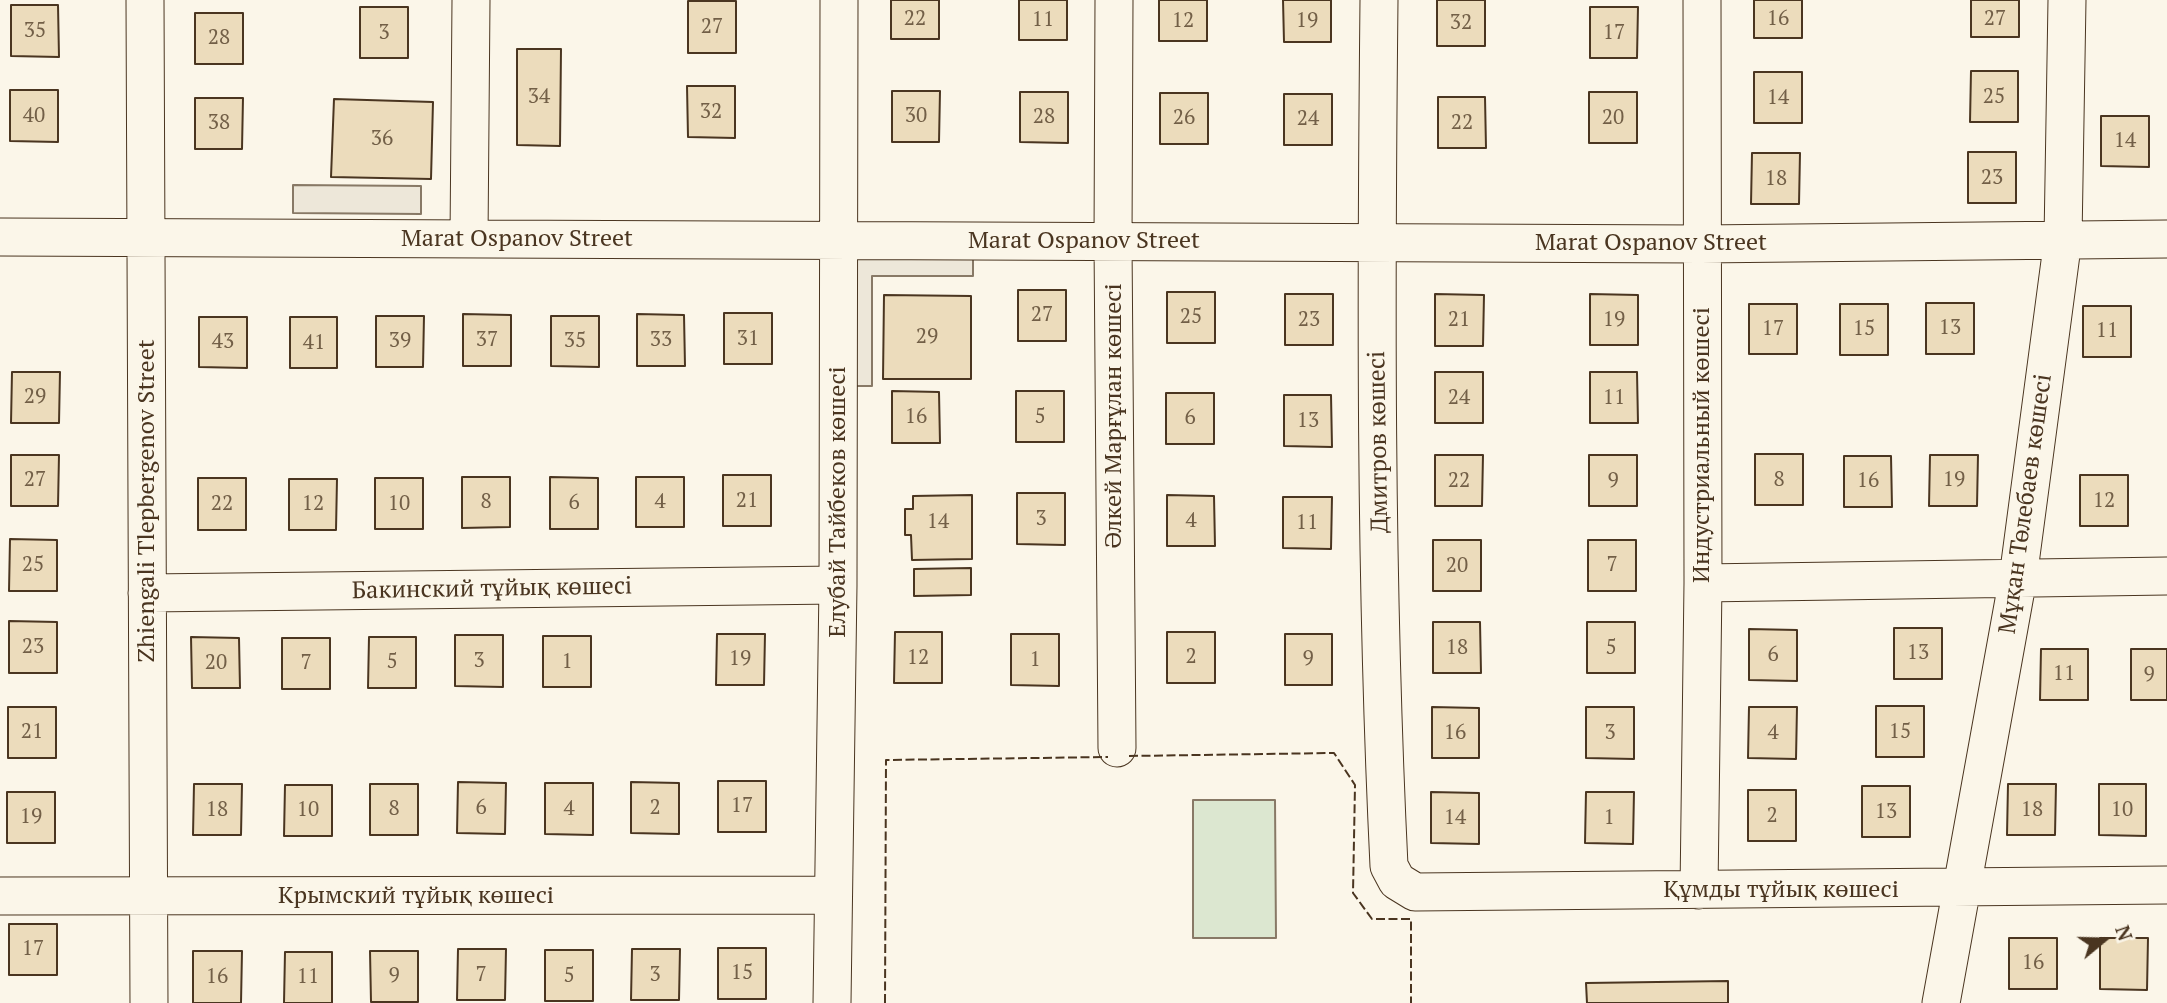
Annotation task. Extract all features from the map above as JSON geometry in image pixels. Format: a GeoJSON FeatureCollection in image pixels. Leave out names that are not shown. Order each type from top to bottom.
{"type":"FeatureCollection","features":[{"type":"Feature","properties":{"kind":"street","name":"Zhiengali Tlepbergenov Street"},"geometry":{"type":"LineString","coordinates":[[145,0],[149,1003]]}},
{"type":"Feature","properties":{"kind":"street"},"geometry":{"type":"LineString","coordinates":[[469,239],[471,0]]}},
{"type":"Feature","properties":{"kind":"street","name":"Елубай Тайбеков көшесі"},"geometry":{"type":"LineString","coordinates":[[832,1003],[838,585],[839,0]]}},
{"type":"Feature","properties":{"kind":"street","name":"Әлкей Марғұлан көшесі"},"geometry":{"type":"LineString","coordinates":[[1114,0],[1117,748]]}},
{"type":"Feature","properties":{"kind":"street","name":"Дмитров көшесі"},"geometry":{"type":"LineString","coordinates":[[1379,0],[1377,243],[1383,741],[1389,866],[1397,881]]}},
{"type":"Feature","properties":{"kind":"street","name":"Индустриальный көшесі"},"geometry":{"type":"LineString","coordinates":[[1699,890],[1703,583],[1702,0]]}},
{"type":"Feature","properties":{"kind":"street","name":"Мұқан Төлебаев көшесі"},"geometry":{"type":"LineString","coordinates":[[1941,1003],[2018,578],[2063,239],[2067,0]]}},
{"type":"Feature","properties":{"kind":"street","name":"Marat Ospanov Street"},"geometry":{"type":"LineString","coordinates":[[0,237],[1701,244],[2167,239]]}},
{"type":"Feature","properties":{"kind":"street"},"geometry":{"type":"LineString","coordinates":[[1703,583],[2167,576]]}},
{"type":"Feature","properties":{"kind":"street","name":"Бакинский тұйық көшесі"},"geometry":{"type":"LineString","coordinates":[[147,593],[838,585]]}},
{"type":"Feature","properties":{"kind":"street","name":"Құмды тұйық көшесі"},"geometry":{"type":"LineString","coordinates":[[1397,881],[1415,892],[2167,885]]}},
{"type":"Feature","properties":{"kind":"street","name":"Крымский тұйық көшесі"},"geometry":{"type":"LineString","coordinates":[[0,896],[833,895]]}},
{"type":"Feature","properties":{"kind":"green space"},"geometry":{"type":"Polygon","coordinates":[[[1193,800],[1275,800],[1276,938],[1193,938],[1193,800]]]}},
{"type":"Feature","properties":{"kind":"shaded area"},"geometry":{"type":"Polygon","coordinates":[[[293,185],[421,186],[421,214],[293,213],[293,185]]]}},
{"type":"Feature","properties":{"kind":"shaded area"},"geometry":{"type":"Polygon","coordinates":[[[852,251],[973,251],[973,276],[872,276],[872,386],[851,386],[852,251]]]}},
{"type":"Feature","properties":{"kind":"building"},"geometry":{"type":"Polygon","coordinates":[[[891,0],[939,0],[939,39],[891,39],[891,0]]]}},
{"type":"Feature","properties":{"kind":"building"},"geometry":{"type":"Polygon","coordinates":[[[1019,0],[1067,0],[1067,40],[1019,40],[1019,0]]]}},
{"type":"Feature","properties":{"kind":"building"},"geometry":{"type":"Polygon","coordinates":[[[1159,0],[1207,0],[1207,41],[1159,41],[1159,0]]]}},
{"type":"Feature","properties":{"kind":"building"},"geometry":{"type":"Polygon","coordinates":[[[1283,0],[1331,0],[1331,42],[1284,42],[1283,0]]]}},
{"type":"Feature","properties":{"kind":"building"},"geometry":{"type":"Polygon","coordinates":[[[1437,0],[1485,0],[1485,46],[1437,46],[1437,0]]]}},
{"type":"Feature","properties":{"kind":"building"},"geometry":{"type":"Polygon","coordinates":[[[1754,0],[1802,0],[1802,38],[1754,38],[1754,0]]]}},
{"type":"Feature","properties":{"kind":"building"},"geometry":{"type":"Polygon","coordinates":[[[1971,0],[2019,0],[2019,37],[1971,37],[1971,0]]]}},
{"type":"Feature","properties":{"kind":"building"},"geometry":{"type":"Polygon","coordinates":[[[688,1],[736,1],[736,53],[688,53],[688,1]]]}},
{"type":"Feature","properties":{"kind":"building"},"geometry":{"type":"Polygon","coordinates":[[[11,5],[58,5],[59,57],[11,56],[11,5]]]}},
{"type":"Feature","properties":{"kind":"building"},"geometry":{"type":"Polygon","coordinates":[[[360,7],[408,7],[408,58],[360,58],[360,7]]]}},
{"type":"Feature","properties":{"kind":"building"},"geometry":{"type":"Polygon","coordinates":[[[1590,7],[1638,7],[1637,58],[1590,58],[1590,7]]]}},
{"type":"Feature","properties":{"kind":"building"},"geometry":{"type":"Polygon","coordinates":[[[195,13],[243,13],[243,64],[195,64],[195,13]]]}},
{"type":"Feature","properties":{"kind":"building"},"geometry":{"type":"Polygon","coordinates":[[[517,49],[561,49],[560,146],[517,145],[517,49]]]}},
{"type":"Feature","properties":{"kind":"building"},"geometry":{"type":"Polygon","coordinates":[[[1971,71],[2018,71],[2018,122],[1970,122],[1971,71]]]}},
{"type":"Feature","properties":{"kind":"building"},"geometry":{"type":"Polygon","coordinates":[[[1754,72],[1802,72],[1802,123],[1754,123],[1754,72]]]}},
{"type":"Feature","properties":{"kind":"building"},"geometry":{"type":"Polygon","coordinates":[[[687,86],[735,86],[735,138],[688,137],[687,86]]]}},
{"type":"Feature","properties":{"kind":"building"},"geometry":{"type":"Polygon","coordinates":[[[10,90],[58,90],[58,142],[10,141],[10,90]]]}},
{"type":"Feature","properties":{"kind":"building"},"geometry":{"type":"Polygon","coordinates":[[[892,91],[940,91],[939,142],[892,142],[892,91]]]}},
{"type":"Feature","properties":{"kind":"building"},"geometry":{"type":"Polygon","coordinates":[[[1020,92],[1068,92],[1068,143],[1020,142],[1020,92]]]}},
{"type":"Feature","properties":{"kind":"building"},"geometry":{"type":"Polygon","coordinates":[[[1589,92],[1637,92],[1637,143],[1589,143],[1589,92]]]}},
{"type":"Feature","properties":{"kind":"building"},"geometry":{"type":"Polygon","coordinates":[[[1160,93],[1208,93],[1208,144],[1160,144],[1160,93]]]}},
{"type":"Feature","properties":{"kind":"building"},"geometry":{"type":"Polygon","coordinates":[[[1284,94],[1332,94],[1332,145],[1284,145],[1284,94]]]}},
{"type":"Feature","properties":{"kind":"building"},"geometry":{"type":"Polygon","coordinates":[[[1438,97],[1485,97],[1486,148],[1438,148],[1438,97]]]}},
{"type":"Feature","properties":{"kind":"building"},"geometry":{"type":"Polygon","coordinates":[[[195,98],[243,98],[242,149],[195,149],[195,98]]]}},
{"type":"Feature","properties":{"kind":"building"},"geometry":{"type":"Polygon","coordinates":[[[334,99],[433,102],[431,179],[331,177],[334,99]]]}},
{"type":"Feature","properties":{"kind":"building"},"geometry":{"type":"Polygon","coordinates":[[[2101,116],[2149,116],[2149,167],[2101,166],[2101,116]]]}},
{"type":"Feature","properties":{"kind":"building"},"geometry":{"type":"Polygon","coordinates":[[[1968,152],[2016,152],[2016,203],[1968,203],[1968,152]]]}},
{"type":"Feature","properties":{"kind":"building"},"geometry":{"type":"Polygon","coordinates":[[[1752,153],[1800,153],[1799,204],[1751,204],[1752,153]]]}},
{"type":"Feature","properties":{"kind":"building"},"geometry":{"type":"Polygon","coordinates":[[[1018,290],[1066,290],[1066,341],[1018,341],[1018,290]]]}},
{"type":"Feature","properties":{"kind":"building"},"geometry":{"type":"Polygon","coordinates":[[[1167,292],[1215,292],[1215,343],[1167,343],[1167,292]]]}},
{"type":"Feature","properties":{"kind":"building"},"geometry":{"type":"Polygon","coordinates":[[[1285,294],[1333,294],[1333,345],[1285,345],[1285,294]]]}},
{"type":"Feature","properties":{"kind":"building"},"geometry":{"type":"Polygon","coordinates":[[[1435,294],[1484,295],[1483,346],[1435,346],[1435,294]]]}},
{"type":"Feature","properties":{"kind":"building"},"geometry":{"type":"Polygon","coordinates":[[[1590,294],[1638,295],[1638,345],[1590,345],[1590,294]]]}},
{"type":"Feature","properties":{"kind":"building"},"geometry":{"type":"Polygon","coordinates":[[[884,295],[971,296],[971,379],[883,379],[884,295]]]}},
{"type":"Feature","properties":{"kind":"building"},"geometry":{"type":"Polygon","coordinates":[[[1926,303],[1974,303],[1974,354],[1926,354],[1926,303]]]}},
{"type":"Feature","properties":{"kind":"building"},"geometry":{"type":"Polygon","coordinates":[[[1749,304],[1797,304],[1797,354],[1749,354],[1749,304]]]}},
{"type":"Feature","properties":{"kind":"building"},"geometry":{"type":"Polygon","coordinates":[[[1840,304],[1888,304],[1888,355],[1840,355],[1840,304]]]}},
{"type":"Feature","properties":{"kind":"building"},"geometry":{"type":"Polygon","coordinates":[[[2083,306],[2131,306],[2131,357],[2083,357],[2083,306]]]}},
{"type":"Feature","properties":{"kind":"building"},"geometry":{"type":"Polygon","coordinates":[[[724,313],[772,313],[772,364],[724,364],[724,313]]]}},
{"type":"Feature","properties":{"kind":"building"},"geometry":{"type":"Polygon","coordinates":[[[463,314],[511,315],[511,366],[463,366],[463,314]]]}},
{"type":"Feature","properties":{"kind":"building"},"geometry":{"type":"Polygon","coordinates":[[[637,314],[684,315],[685,366],[637,366],[637,314]]]}},
{"type":"Feature","properties":{"kind":"building"},"geometry":{"type":"Polygon","coordinates":[[[376,316],[424,316],[423,367],[376,367],[376,316]]]}},
{"type":"Feature","properties":{"kind":"building"},"geometry":{"type":"Polygon","coordinates":[[[551,316],[599,316],[599,367],[551,366],[551,316]]]}},
{"type":"Feature","properties":{"kind":"building"},"geometry":{"type":"Polygon","coordinates":[[[199,317],[247,317],[247,368],[199,367],[199,317]]]}},
{"type":"Feature","properties":{"kind":"building"},"geometry":{"type":"Polygon","coordinates":[[[290,317],[337,317],[337,368],[290,368],[290,317]]]}},
{"type":"Feature","properties":{"kind":"building"},"geometry":{"type":"Polygon","coordinates":[[[12,372],[60,372],[59,423],[11,423],[12,372]]]}},
{"type":"Feature","properties":{"kind":"building"},"geometry":{"type":"Polygon","coordinates":[[[1435,372],[1483,372],[1483,423],[1435,423],[1435,372]]]}},
{"type":"Feature","properties":{"kind":"building"},"geometry":{"type":"Polygon","coordinates":[[[1590,372],[1637,372],[1638,423],[1590,423],[1590,372]]]}},
{"type":"Feature","properties":{"kind":"building"},"geometry":{"type":"Polygon","coordinates":[[[892,391],[939,392],[940,443],[892,443],[892,391]]]}},
{"type":"Feature","properties":{"kind":"building"},"geometry":{"type":"Polygon","coordinates":[[[1016,391],[1064,391],[1064,442],[1016,442],[1016,391]]]}},
{"type":"Feature","properties":{"kind":"building"},"geometry":{"type":"Polygon","coordinates":[[[1166,393],[1214,393],[1214,444],[1166,444],[1166,393]]]}},
{"type":"Feature","properties":{"kind":"building"},"geometry":{"type":"Polygon","coordinates":[[[1284,395],[1331,395],[1332,447],[1284,446],[1284,395]]]}},
{"type":"Feature","properties":{"kind":"building"},"geometry":{"type":"Polygon","coordinates":[[[1755,454],[1803,454],[1803,505],[1755,505],[1755,454]]]}},
{"type":"Feature","properties":{"kind":"building"},"geometry":{"type":"Polygon","coordinates":[[[11,455],[59,455],[58,506],[11,506],[11,455]]]}},
{"type":"Feature","properties":{"kind":"building"},"geometry":{"type":"Polygon","coordinates":[[[1435,455],[1483,455],[1482,506],[1435,506],[1435,455]]]}},
{"type":"Feature","properties":{"kind":"building"},"geometry":{"type":"Polygon","coordinates":[[[1589,455],[1637,455],[1637,506],[1589,506],[1589,455]]]}},
{"type":"Feature","properties":{"kind":"building"},"geometry":{"type":"Polygon","coordinates":[[[1930,455],[1978,455],[1977,506],[1929,506],[1930,455]]]}},
{"type":"Feature","properties":{"kind":"building"},"geometry":{"type":"Polygon","coordinates":[[[1844,456],[1891,456],[1892,507],[1844,507],[1844,456]]]}},
{"type":"Feature","properties":{"kind":"building"},"geometry":{"type":"Polygon","coordinates":[[[723,475],[771,475],[771,526],[723,526],[723,475]]]}},
{"type":"Feature","properties":{"kind":"building"},"geometry":{"type":"Polygon","coordinates":[[[2080,475],[2128,475],[2128,526],[2080,526],[2080,475]]]}},
{"type":"Feature","properties":{"kind":"building"},"geometry":{"type":"Polygon","coordinates":[[[462,477],[510,477],[510,527],[462,528],[462,477]]]}},
{"type":"Feature","properties":{"kind":"building"},"geometry":{"type":"Polygon","coordinates":[[[550,477],[598,478],[598,529],[550,529],[550,477]]]}},
{"type":"Feature","properties":{"kind":"building"},"geometry":{"type":"Polygon","coordinates":[[[636,477],[684,477],[684,527],[636,527],[636,477]]]}},
{"type":"Feature","properties":{"kind":"building"},"geometry":{"type":"Polygon","coordinates":[[[198,478],[246,478],[246,530],[198,530],[198,478]]]}},
{"type":"Feature","properties":{"kind":"building"},"geometry":{"type":"Polygon","coordinates":[[[375,478],[423,478],[423,529],[375,529],[375,478]]]}},
{"type":"Feature","properties":{"kind":"building"},"geometry":{"type":"Polygon","coordinates":[[[289,479],[337,479],[336,530],[289,530],[289,479]]]}},
{"type":"Feature","properties":{"kind":"building"},"geometry":{"type":"Polygon","coordinates":[[[1017,493],[1065,493],[1065,545],[1017,544],[1017,493]]]}},
{"type":"Feature","properties":{"kind":"building"},"geometry":{"type":"Polygon","coordinates":[[[972,495],[972,559],[912,560],[911,535],[905,535],[905,509],[913,509],[913,496],[972,495]]]}},
{"type":"Feature","properties":{"kind":"building"},"geometry":{"type":"Polygon","coordinates":[[[1167,495],[1214,496],[1215,546],[1167,546],[1167,495]]]}},
{"type":"Feature","properties":{"kind":"building"},"geometry":{"type":"Polygon","coordinates":[[[1283,497],[1332,497],[1331,549],[1283,548],[1283,497]]]}},
{"type":"Feature","properties":{"kind":"building"},"geometry":{"type":"Polygon","coordinates":[[[10,539],[57,540],[57,591],[9,591],[10,539]]]}},
{"type":"Feature","properties":{"kind":"building"},"geometry":{"type":"Polygon","coordinates":[[[1433,540],[1481,540],[1481,591],[1433,591],[1433,540]]]}},
{"type":"Feature","properties":{"kind":"building"},"geometry":{"type":"Polygon","coordinates":[[[1588,540],[1636,540],[1636,591],[1588,591],[1588,540]]]}},
{"type":"Feature","properties":{"kind":"building"},"geometry":{"type":"Polygon","coordinates":[[[971,568],[971,595],[914,596],[914,569],[971,568]]]}},
{"type":"Feature","properties":{"kind":"building"},"geometry":{"type":"Polygon","coordinates":[[[9,621],[57,622],[57,673],[9,673],[9,621]]]}},
{"type":"Feature","properties":{"kind":"building"},"geometry":{"type":"Polygon","coordinates":[[[1433,622],[1480,622],[1481,673],[1433,673],[1433,622]]]}},
{"type":"Feature","properties":{"kind":"building"},"geometry":{"type":"Polygon","coordinates":[[[1587,622],[1635,622],[1635,673],[1587,673],[1587,622]]]}},
{"type":"Feature","properties":{"kind":"building"},"geometry":{"type":"Polygon","coordinates":[[[1894,628],[1942,628],[1942,679],[1894,679],[1894,628]]]}},
{"type":"Feature","properties":{"kind":"building"},"geometry":{"type":"Polygon","coordinates":[[[1749,629],[1797,630],[1797,681],[1749,680],[1749,629]]]}},
{"type":"Feature","properties":{"kind":"building"},"geometry":{"type":"Polygon","coordinates":[[[895,632],[942,632],[942,683],[894,683],[895,632]]]}},
{"type":"Feature","properties":{"kind":"building"},"geometry":{"type":"Polygon","coordinates":[[[1167,632],[1215,632],[1215,683],[1167,683],[1167,632]]]}},
{"type":"Feature","properties":{"kind":"building"},"geometry":{"type":"Polygon","coordinates":[[[717,634],[765,634],[764,685],[716,685],[717,634]]]}},
{"type":"Feature","properties":{"kind":"building"},"geometry":{"type":"Polygon","coordinates":[[[1011,634],[1059,634],[1059,686],[1011,685],[1011,634]]]}},
{"type":"Feature","properties":{"kind":"building"},"geometry":{"type":"Polygon","coordinates":[[[1285,634],[1332,634],[1332,685],[1285,685],[1285,634]]]}},
{"type":"Feature","properties":{"kind":"building"},"geometry":{"type":"Polygon","coordinates":[[[455,635],[503,635],[503,687],[455,686],[455,635]]]}},
{"type":"Feature","properties":{"kind":"building"},"geometry":{"type":"Polygon","coordinates":[[[543,636],[591,636],[591,687],[543,687],[543,636]]]}},
{"type":"Feature","properties":{"kind":"building"},"geometry":{"type":"Polygon","coordinates":[[[191,637],[239,638],[240,688],[192,688],[191,637]]]}},
{"type":"Feature","properties":{"kind":"building"},"geometry":{"type":"Polygon","coordinates":[[[369,637],[416,637],[416,688],[368,688],[369,637]]]}},
{"type":"Feature","properties":{"kind":"building"},"geometry":{"type":"Polygon","coordinates":[[[282,638],[330,638],[330,689],[282,689],[282,638]]]}},
{"type":"Feature","properties":{"kind":"building"},"geometry":{"type":"Polygon","coordinates":[[[2041,649],[2088,649],[2088,700],[2040,700],[2041,649]]]}},
{"type":"Feature","properties":{"kind":"building"},"geometry":{"type":"Polygon","coordinates":[[[2131,649],[2167,649],[2167,700],[2131,700],[2131,649]]]}},
{"type":"Feature","properties":{"kind":"building"},"geometry":{"type":"Polygon","coordinates":[[[1876,706],[1924,706],[1924,757],[1876,757],[1876,706]]]}},
{"type":"Feature","properties":{"kind":"building"},"geometry":{"type":"Polygon","coordinates":[[[8,707],[56,707],[56,758],[8,758],[8,707]]]}},
{"type":"Feature","properties":{"kind":"building"},"geometry":{"type":"Polygon","coordinates":[[[1432,707],[1479,708],[1479,758],[1432,758],[1432,707]]]}},
{"type":"Feature","properties":{"kind":"building"},"geometry":{"type":"Polygon","coordinates":[[[1586,707],[1634,707],[1634,759],[1586,758],[1586,707]]]}},
{"type":"Feature","properties":{"kind":"building"},"geometry":{"type":"Polygon","coordinates":[[[1749,707],[1797,707],[1796,759],[1748,758],[1749,707]]]}},
{"type":"Feature","properties":{"kind":"building"},"geometry":{"type":"Polygon","coordinates":[[[718,781],[766,781],[766,832],[718,832],[718,781]]]}},
{"type":"Feature","properties":{"kind":"building"},"geometry":{"type":"Polygon","coordinates":[[[458,782],[506,783],[505,834],[457,833],[458,782]]]}},
{"type":"Feature","properties":{"kind":"building"},"geometry":{"type":"Polygon","coordinates":[[[631,782],[679,783],[679,834],[631,833],[631,782]]]}},
{"type":"Feature","properties":{"kind":"building"},"geometry":{"type":"Polygon","coordinates":[[[545,783],[593,783],[593,835],[545,834],[545,783]]]}},
{"type":"Feature","properties":{"kind":"building"},"geometry":{"type":"Polygon","coordinates":[[[194,784],[242,784],[241,835],[193,835],[194,784]]]}},
{"type":"Feature","properties":{"kind":"building"},"geometry":{"type":"Polygon","coordinates":[[[370,784],[418,784],[418,835],[370,835],[370,784]]]}},
{"type":"Feature","properties":{"kind":"building"},"geometry":{"type":"Polygon","coordinates":[[[2008,784],[2056,784],[2055,835],[2007,835],[2008,784]]]}},
{"type":"Feature","properties":{"kind":"building"},"geometry":{"type":"Polygon","coordinates":[[[2099,784],[2146,784],[2146,836],[2099,835],[2099,784]]]}},
{"type":"Feature","properties":{"kind":"building"},"geometry":{"type":"Polygon","coordinates":[[[285,785],[332,785],[332,836],[284,836],[285,785]]]}},
{"type":"Feature","properties":{"kind":"building"},"geometry":{"type":"Polygon","coordinates":[[[1862,786],[1910,786],[1910,837],[1862,837],[1862,786]]]}},
{"type":"Feature","properties":{"kind":"building"},"geometry":{"type":"Polygon","coordinates":[[[1748,790],[1796,790],[1796,841],[1748,841],[1748,790]]]}},
{"type":"Feature","properties":{"kind":"building"},"geometry":{"type":"Polygon","coordinates":[[[7,792],[55,792],[55,843],[7,843],[7,792]]]}},
{"type":"Feature","properties":{"kind":"building"},"geometry":{"type":"Polygon","coordinates":[[[1431,792],[1479,793],[1479,844],[1431,843],[1431,792]]]}},
{"type":"Feature","properties":{"kind":"building"},"geometry":{"type":"Polygon","coordinates":[[[1586,792],[1634,792],[1633,844],[1585,843],[1586,792]]]}},
{"type":"Feature","properties":{"kind":"building"},"geometry":{"type":"Polygon","coordinates":[[[9,924],[57,924],[57,975],[9,975],[9,924]]]}},
{"type":"Feature","properties":{"kind":"building"},"geometry":{"type":"Polygon","coordinates":[[[2009,938],[2057,938],[2057,989],[2009,989],[2009,938]]]}},
{"type":"Feature","properties":{"kind":"building"},"geometry":{"type":"Polygon","coordinates":[[[2100,938],[2148,938],[2147,990],[2100,989],[2100,938]]]}},
{"type":"Feature","properties":{"kind":"building"},"geometry":{"type":"Polygon","coordinates":[[[718,948],[766,948],[766,999],[718,999],[718,948]]]}},
{"type":"Feature","properties":{"kind":"building"},"geometry":{"type":"Polygon","coordinates":[[[458,949],[506,949],[505,1000],[457,1000],[458,949]]]}},
{"type":"Feature","properties":{"kind":"building"},"geometry":{"type":"Polygon","coordinates":[[[632,949],[680,949],[679,1000],[631,1000],[632,949]]]}},
{"type":"Feature","properties":{"kind":"building"},"geometry":{"type":"Polygon","coordinates":[[[545,950],[593,950],[593,1001],[545,1001],[545,950]]]}},
{"type":"Feature","properties":{"kind":"building"},"geometry":{"type":"Polygon","coordinates":[[[193,951],[242,951],[241,1003],[193,1003],[193,951]]]}},
{"type":"Feature","properties":{"kind":"building"},"geometry":{"type":"Polygon","coordinates":[[[370,951],[418,951],[418,1002],[371,1002],[370,951]]]}},
{"type":"Feature","properties":{"kind":"building"},"geometry":{"type":"Polygon","coordinates":[[[285,952],[332,952],[332,1003],[284,1003],[285,952]]]}},
{"type":"Feature","properties":{"kind":"building"},"geometry":{"type":"Polygon","coordinates":[[[1728,981],[1728,1003],[1587,1003],[1586,983],[1728,981]]]}},
{"type":"Feature","properties":{"kind":"fence"},"geometry":{"type":"LineString","coordinates":[[1129,756],[1334,753],[1355,785],[1353,893],[1372,919],[1411,919],[1411,1003]]}},
{"type":"Feature","properties":{"kind":"fence"},"geometry":{"type":"LineString","coordinates":[[885,1003],[886,760],[1108,757]]}}]}
